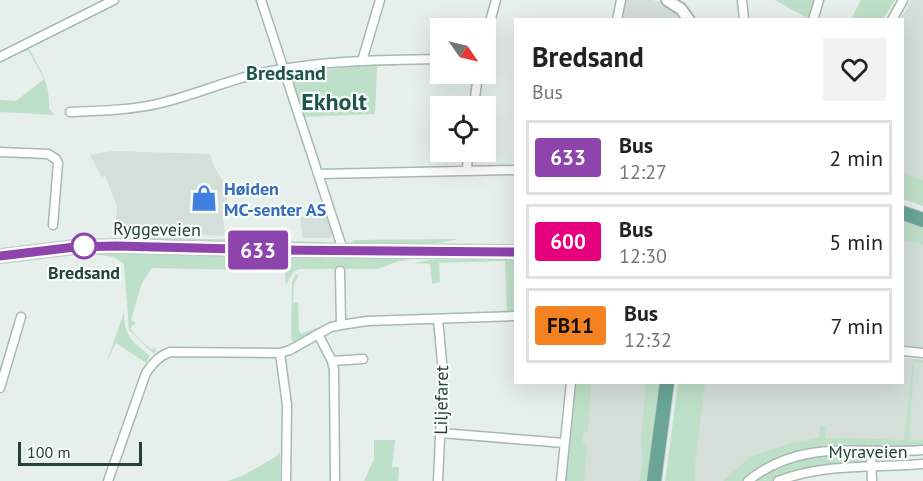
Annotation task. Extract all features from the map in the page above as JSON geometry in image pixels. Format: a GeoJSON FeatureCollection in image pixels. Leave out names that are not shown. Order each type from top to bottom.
{"type":"FeatureCollection","features":[{"type":"Feature","properties":{"kind":"main road"},"geometry":{"type":"LineString","coordinates":[[904,213],[923,220]]}},
{"type":"Feature","properties":{"kind":"main road","name":"Ryggeveien"},"geometry":{"type":"LineString","coordinates":[[422,250],[514,242]]}},
{"type":"Feature","properties":{"kind":"main road","name":"Ryggeveien"},"geometry":{"type":"LineString","coordinates":[[0,256],[75,247],[116,246],[514,252]]}},
{"type":"Feature","properties":{"kind":"main road"},"geometry":{"type":"LineString","coordinates":[[654,481],[667,384]]}},
{"type":"Feature","properties":{"kind":"main road"},"geometry":{"type":"LineString","coordinates":[[660,481],[674,384]]}},
{"type":"Feature","properties":{"kind":"street"},"geometry":{"type":"LineString","coordinates":[[0,57],[114,0]]}},
{"type":"Feature","properties":{"kind":"street"},"geometry":{"type":"LineString","coordinates":[[261,0],[343,250]]}},
{"type":"Feature","properties":{"kind":"street"},"geometry":{"type":"LineString","coordinates":[[362,61],[380,0]]}},
{"type":"Feature","properties":{"kind":"street"},"geometry":{"type":"LineString","coordinates":[[491,18],[496,0]]}},
{"type":"Feature","properties":{"kind":"street"},"geometry":{"type":"LineString","coordinates":[[616,18],[621,0]]}},
{"type":"Feature","properties":{"kind":"street"},"geometry":{"type":"LineString","coordinates":[[667,0],[681,9],[688,18]]}},
{"type":"Feature","properties":{"kind":"street"},"geometry":{"type":"LineString","coordinates":[[742,0],[744,18]]}},
{"type":"Feature","properties":{"kind":"street"},"geometry":{"type":"LineString","coordinates":[[814,18],[819,0]]}},
{"type":"Feature","properties":{"kind":"street"},"geometry":{"type":"LineString","coordinates":[[893,18],[903,0]]}},
{"type":"Feature","properties":{"kind":"street"},"geometry":{"type":"LineString","coordinates":[[70,112],[139,108],[166,102],[237,79],[284,69],[362,61],[430,58]]}},
{"type":"Feature","properties":{"kind":"street"},"geometry":{"type":"LineString","coordinates":[[0,152],[48,154],[57,159],[53,225]]}},
{"type":"Feature","properties":{"kind":"street"},"geometry":{"type":"LineString","coordinates":[[467,162],[467,171]]}},
{"type":"Feature","properties":{"kind":"street"},"geometry":{"type":"LineString","coordinates":[[319,174],[514,170]]}},
{"type":"Feature","properties":{"kind":"street"},"geometry":{"type":"LineString","coordinates":[[340,271],[341,324]]}},
{"type":"Feature","properties":{"kind":"street"},"geometry":{"type":"LineString","coordinates":[[108,481],[146,373],[151,365],[163,355],[180,352],[280,353],[341,324],[367,321],[514,316]]}},
{"type":"Feature","properties":{"kind":"street"},"geometry":{"type":"LineString","coordinates":[[0,388],[21,317]]}},
{"type":"Feature","properties":{"kind":"street","name":"Liljefaret"},"geometry":{"type":"LineString","coordinates":[[438,319],[443,373],[438,481]]}},
{"type":"Feature","properties":{"kind":"street"},"geometry":{"type":"LineString","coordinates":[[318,334],[332,361],[335,481]]}},
{"type":"Feature","properties":{"kind":"street"},"geometry":{"type":"LineString","coordinates":[[904,351],[923,353]]}},
{"type":"Feature","properties":{"kind":"street"},"geometry":{"type":"LineString","coordinates":[[280,353],[287,405],[286,481]]}},
{"type":"Feature","properties":{"kind":"street"},"geometry":{"type":"LineString","coordinates":[[332,361],[363,359]]}},
{"type":"Feature","properties":{"kind":"street"},"geometry":{"type":"LineString","coordinates":[[561,481],[571,384]]}},
{"type":"Feature","properties":{"kind":"street"},"geometry":{"type":"LineString","coordinates":[[441,433],[564,443]]}},
{"type":"Feature","properties":{"kind":"street","name":"Myraveien"},"geometry":{"type":"LineString","coordinates":[[748,481],[775,463],[811,452],[923,450]]}},
{"type":"Feature","properties":{"kind":"street"},"geometry":{"type":"LineString","coordinates":[[871,452],[872,481]]}},
{"type":"Feature","properties":{"kind":"street","name":"Myraveien"},"geometry":{"type":"LineString","coordinates":[[778,481],[804,477],[839,467],[923,464]]}},
{"type":"Feature","properties":{"kind":"shaded area"},"geometry":{"type":"Polygon","coordinates":[[[627,0],[653,0],[662,3],[681,18],[619,18],[621,7],[627,0]]]}},
{"type":"Feature","properties":{"kind":"shaded area"},"geometry":{"type":"Polygon","coordinates":[[[911,0],[923,0],[923,206],[904,199],[904,18],[901,18],[911,0]]]}},
{"type":"Feature","properties":{"kind":"shaded area"},"geometry":{"type":"Polygon","coordinates":[[[113,151],[210,154],[224,183],[228,207],[222,209],[225,236],[115,231],[117,206],[105,176],[102,177],[90,155],[113,151]]]}},
{"type":"Feature","properties":{"kind":"shaded area"},"geometry":{"type":"Polygon","coordinates":[[[326,214],[333,234],[330,238],[303,238],[300,217],[326,214]]]}},
{"type":"Feature","properties":{"kind":"shaded area"},"geometry":{"type":"Polygon","coordinates":[[[904,219],[923,226],[923,348],[904,345],[904,219]]]}},
{"type":"Feature","properties":{"kind":"shaded area"},"geometry":{"type":"Polygon","coordinates":[[[904,358],[923,360],[923,447],[832,447],[805,450],[789,455],[757,471],[743,481],[687,481],[678,384],[904,384],[904,358]]]}},
{"type":"Feature","properties":{"kind":"shaded area"},"geometry":{"type":"Polygon","coordinates":[[[574,384],[664,384],[650,481],[565,481],[574,384]]]}},
{"type":"Feature","properties":{"kind":"green space"},"geometry":{"type":"Polygon","coordinates":[[[775,0],[815,0],[809,18],[775,0]]]}},
{"type":"Feature","properties":{"kind":"green space"},"geometry":{"type":"Polygon","coordinates":[[[861,0],[895,0],[884,18],[852,18],[861,0]]]}},
{"type":"Feature","properties":{"kind":"green space"},"geometry":{"type":"Polygon","coordinates":[[[26,47],[30,50],[44,78],[48,91],[49,108],[54,115],[0,112],[0,100],[16,101],[44,79],[28,50],[15,53],[26,47]]]}},
{"type":"Feature","properties":{"kind":"green space"},"geometry":{"type":"Polygon","coordinates":[[[394,63],[396,66],[377,66],[375,114],[304,117],[292,81],[293,75],[299,71],[308,73],[369,64],[394,63]]]}},
{"type":"Feature","properties":{"kind":"green space"},"geometry":{"type":"Polygon","coordinates":[[[904,173],[923,180],[923,206],[904,199],[904,173]]]}},
{"type":"Feature","properties":{"kind":"green space"},"geometry":{"type":"Polygon","coordinates":[[[904,219],[923,226],[923,245],[916,242],[904,242],[904,219]]]}},
{"type":"Feature","properties":{"kind":"green space"},"geometry":{"type":"Polygon","coordinates":[[[131,237],[328,242],[320,245],[131,240],[131,237]]]}},
{"type":"Feature","properties":{"kind":"green space"},"geometry":{"type":"Polygon","coordinates":[[[458,239],[404,245],[372,245],[351,242],[354,240],[458,239]]]}},
{"type":"Feature","properties":{"kind":"green space"},"geometry":{"type":"Polygon","coordinates":[[[113,252],[303,256],[327,259],[373,256],[424,257],[399,261],[378,269],[299,269],[294,271],[286,285],[285,271],[152,268],[142,283],[131,320],[136,323],[130,328],[152,350],[155,347],[154,354],[129,330],[124,264],[114,257],[94,254],[113,252]]]}},
{"type":"Feature","properties":{"kind":"green space"},"geometry":{"type":"Polygon","coordinates":[[[514,259],[514,313],[507,313],[505,261],[439,263],[440,282],[432,284],[430,264],[414,263],[430,260],[514,259]]]}},
{"type":"Feature","properties":{"kind":"green space"},"geometry":{"type":"Polygon","coordinates":[[[299,274],[294,284],[293,302],[298,303],[299,331],[301,334],[325,325],[293,343],[291,337],[292,283],[295,275],[299,274]]]}},
{"type":"Feature","properties":{"kind":"green space"},"geometry":{"type":"Polygon","coordinates":[[[124,312],[127,333],[150,356],[146,363],[116,343],[107,361],[124,312]]]}},
{"type":"Feature","properties":{"kind":"green space"},"geometry":{"type":"Polygon","coordinates":[[[913,359],[923,360],[923,363],[914,363],[909,441],[923,440],[923,447],[832,447],[805,450],[789,455],[757,471],[743,481],[723,481],[750,457],[792,443],[819,438],[820,426],[826,426],[825,437],[827,439],[904,440],[913,359]]]}},
{"type":"Feature","properties":{"kind":"green space"},"geometry":{"type":"Polygon","coordinates":[[[574,384],[591,384],[588,431],[584,432],[582,441],[587,445],[584,481],[565,481],[574,384]]]}},
{"type":"Feature","properties":{"kind":"green space"},"geometry":{"type":"Polygon","coordinates":[[[646,384],[664,384],[650,481],[639,481],[643,463],[641,440],[646,384]]]}},
{"type":"Feature","properties":{"kind":"green space"},"geometry":{"type":"Polygon","coordinates":[[[678,384],[705,384],[695,481],[665,481],[678,384]]]}},
{"type":"Feature","properties":{"kind":"green space"},"geometry":{"type":"Polygon","coordinates":[[[374,440],[395,440],[392,467],[399,467],[398,481],[364,481],[374,459],[374,440]]]}},
{"type":"Feature","properties":{"kind":"green space"},"geometry":{"type":"Polygon","coordinates":[[[280,452],[280,481],[228,481],[244,475],[280,452]]]}},
{"type":"Feature","properties":{"kind":"green space"},"geometry":{"type":"Polygon","coordinates":[[[821,454],[861,455],[866,457],[866,460],[863,463],[833,464],[773,481],[753,481],[775,466],[821,454]]]}},
{"type":"Feature","properties":{"kind":"bus line","name":"633"},"geometry":{"type":"LineString","coordinates":[[0,256],[75,247],[116,246],[514,252]]}},
{"type":"Feature","properties":{"kind":"place","name":"Høiden MC-senter AS"},"geometry":{"type":"Point","coordinates":[204,198]}},
{"type":"Feature","properties":{"kind":"place","name":"Bredsand"},"geometry":{"type":"Point","coordinates":[84,246]}},
{"type":"Feature","properties":{"kind":"district","name":"Bredsand"},"geometry":{"type":"Point","coordinates":[286,73]}},
{"type":"Feature","properties":{"kind":"district","name":"Ekholt"},"geometry":{"type":"Point","coordinates":[334,101]}}]}
